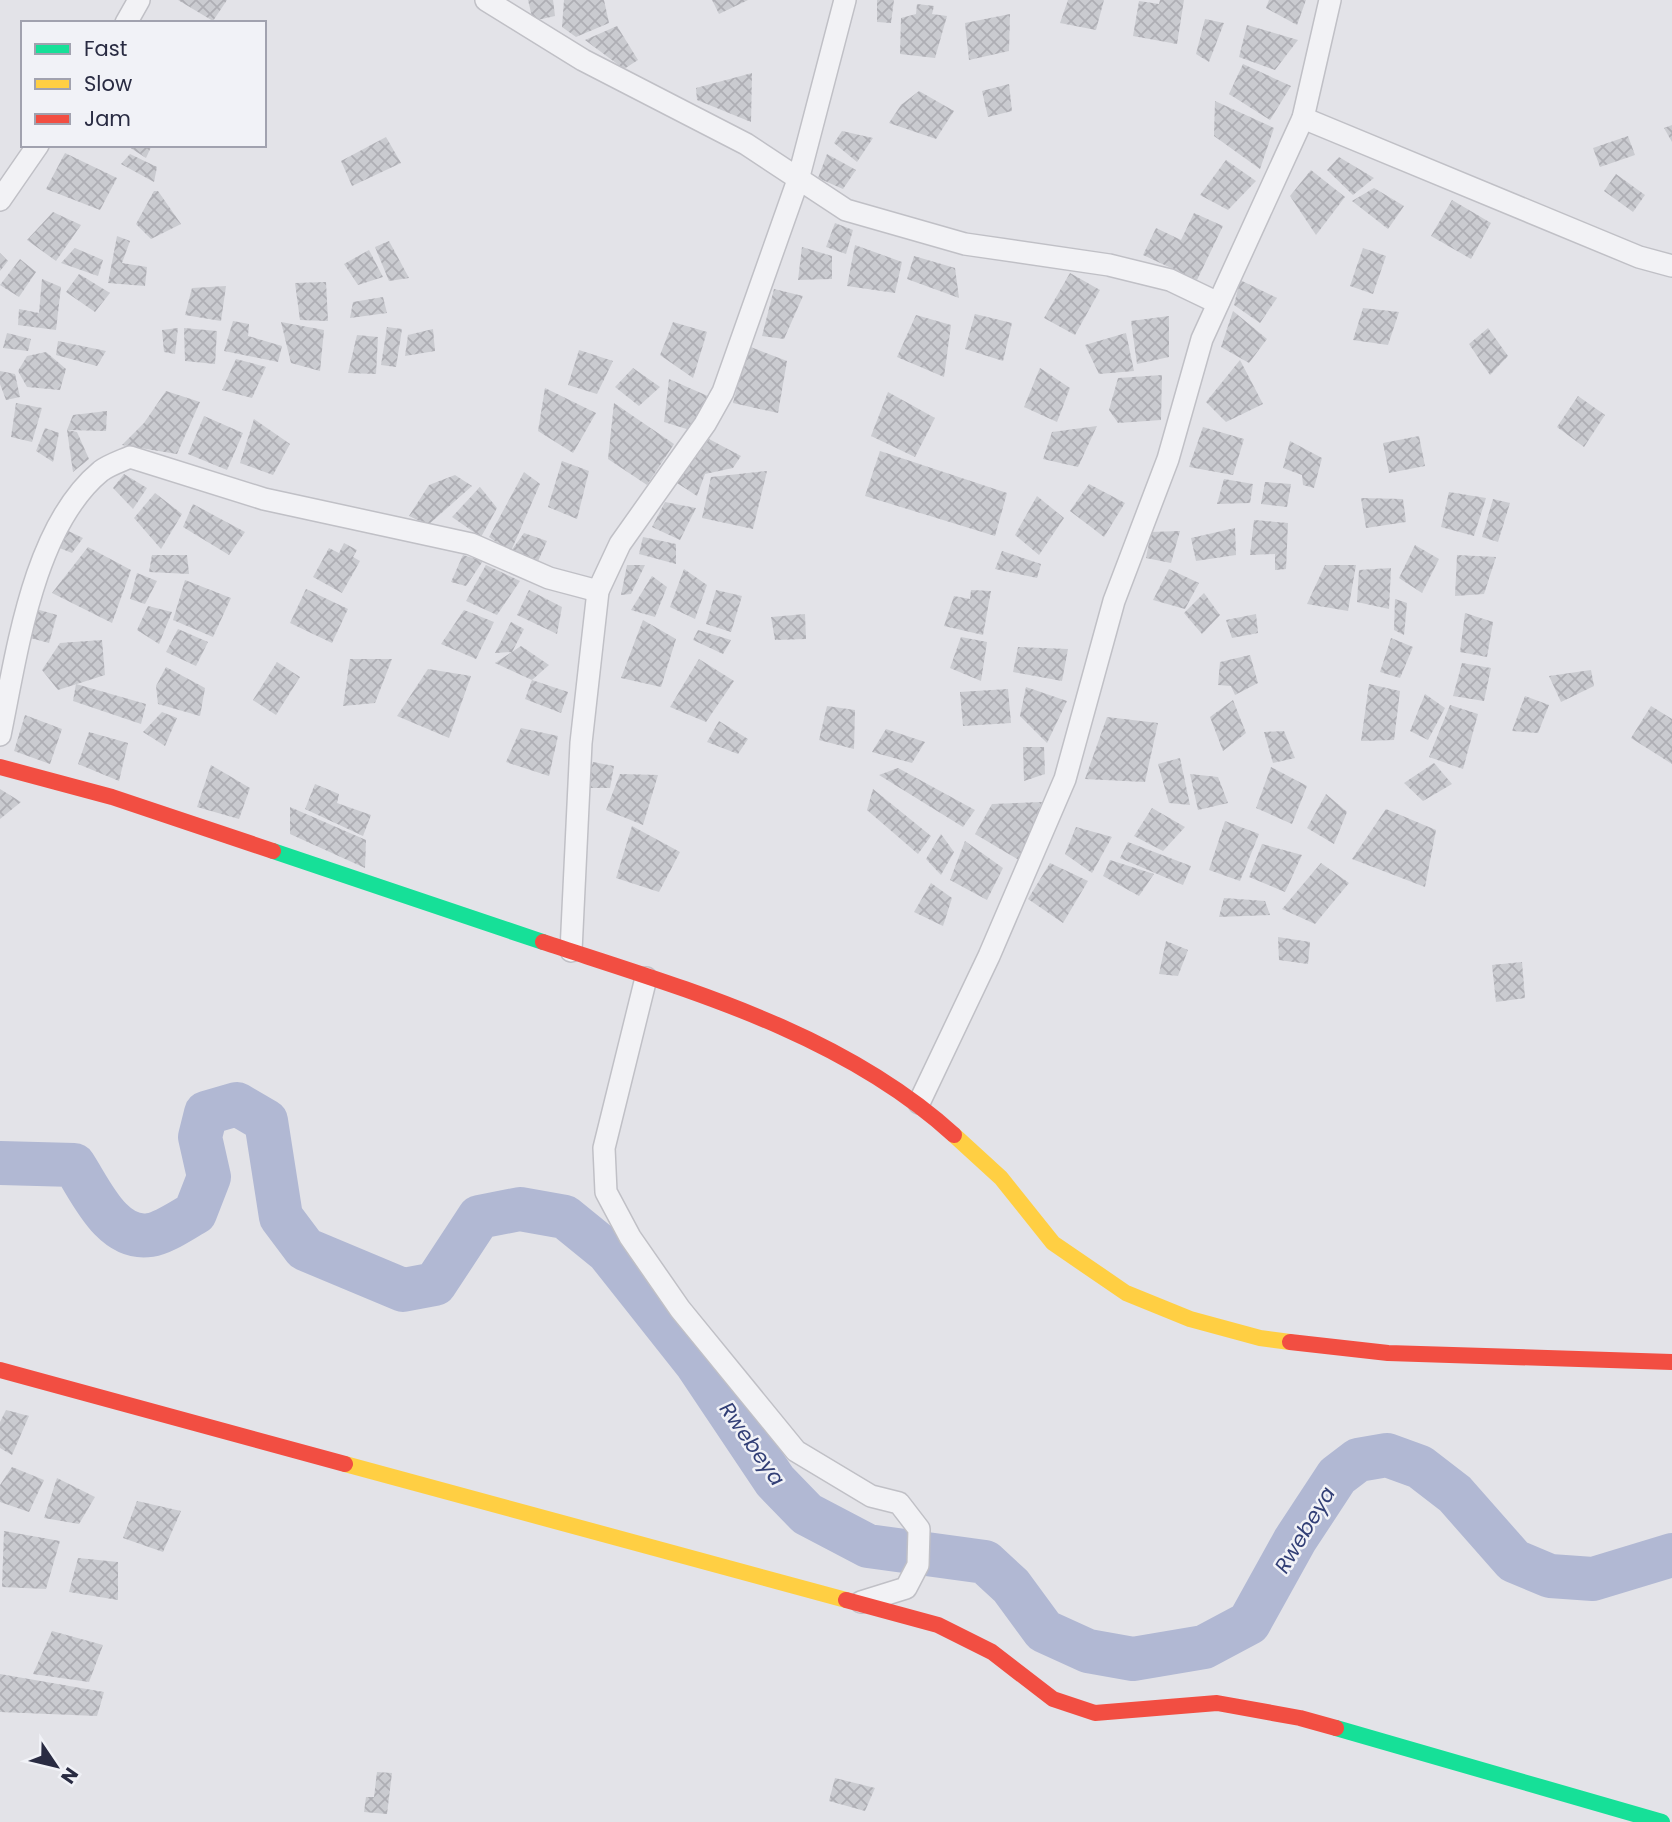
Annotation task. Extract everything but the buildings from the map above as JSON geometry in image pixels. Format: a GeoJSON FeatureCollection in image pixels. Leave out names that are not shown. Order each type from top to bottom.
{"type":"FeatureCollection","features":[{"type":"Feature","properties":{"kind":"street"},"geometry":{"type":"LineString","coordinates":[[126,21],[139,0]]}},
{"type":"Feature","properties":{"kind":"street"},"geometry":{"type":"LineString","coordinates":[[486,0],[583,60],[746,144],[846,210],[965,244],[1109,265],[1170,280],[1219,303]]}},
{"type":"Feature","properties":{"kind":"street"},"geometry":{"type":"LineString","coordinates":[[571,951],[581,743],[598,590],[620,544],[705,424],[723,392],[798,180],[845,0]]}},
{"type":"Feature","properties":{"kind":"street"},"geometry":{"type":"LineString","coordinates":[[919,1103],[989,956],[1065,779],[1114,601],[1168,460],[1202,339],[1303,118],[1330,0]]}},
{"type":"Feature","properties":{"kind":"street"},"geometry":{"type":"LineString","coordinates":[[1303,118],[1639,257],[1672,266]]}},
{"type":"Feature","properties":{"kind":"street"},"geometry":{"type":"LineString","coordinates":[[0,200],[37,147]]}},
{"type":"Feature","properties":{"kind":"street"},"geometry":{"type":"LineString","coordinates":[[0,735],[35,576],[68,510],[101,471],[130,457],[264,499],[471,544],[549,578],[598,590]]}},
{"type":"Feature","properties":{"kind":"street"},"geometry":{"type":"LineString","coordinates":[[0,767],[113,796],[571,951],[748,1014],[846,1057],[919,1103],[1001,1178],[1054,1243],[1126,1293],[1190,1319],[1260,1338],[1388,1353],[1672,1362]]}},
{"type":"Feature","properties":{"kind":"street"},"geometry":{"type":"LineString","coordinates":[[646,978],[604,1148],[606,1192],[630,1237],[680,1310],[796,1451],[871,1496],[899,1503],[919,1529],[918,1565],[906,1588],[856,1603]]}},
{"type":"Feature","properties":{"kind":"street"},"geometry":{"type":"LineString","coordinates":[[0,1370],[939,1625],[992,1653],[1054,1699],[1095,1713],[1217,1703],[1300,1718],[1662,1822]]}},
{"type":"Feature","properties":{"kind":"waterway","name":"Rwebeya"},"geometry":{"type":"LineString","coordinates":[[0,1163],[74,1165],[95,1200],[114,1222],[137,1235],[155,1234],[195,1213],[209,1177],[200,1137],[206,1113],[237,1104],[266,1121],[281,1217],[305,1249],[403,1290],[435,1284],[479,1217],[520,1209],[565,1217],[608,1252],[696,1363],[775,1481],[807,1514],[868,1546],[985,1562],[1011,1586],[1044,1631],[1088,1651],[1133,1659],[1204,1647],[1249,1623],[1295,1540],[1337,1476],[1358,1460],[1387,1455],[1420,1467],[1455,1494],[1514,1561],[1550,1576],[1593,1579],[1672,1555]]}},
{"type":"Feature","properties":{"kind":"traffic: fast"},"geometry":{"type":"LineString","coordinates":[[273,851],[543,942]]}},
{"type":"Feature","properties":{"kind":"traffic: fast"},"geometry":{"type":"LineString","coordinates":[[1336,1728],[1662,1822]]}},
{"type":"Feature","properties":{"kind":"traffic: slow"},"geometry":{"type":"LineString","coordinates":[[954,1135],[1001,1178],[1053,1243],[1126,1293],[1190,1319],[1260,1338],[1290,1342]]}},
{"type":"Feature","properties":{"kind":"traffic: slow"},"geometry":{"type":"LineString","coordinates":[[345,1464],[846,1600]]}},
{"type":"Feature","properties":{"kind":"traffic: jam"},"geometry":{"type":"LineString","coordinates":[[0,767],[112,797],[273,851]]}},
{"type":"Feature","properties":{"kind":"traffic: jam"},"geometry":{"type":"LineString","coordinates":[[543,942],[706,997],[812,1041],[862,1068],[910,1099],[954,1135]]}},
{"type":"Feature","properties":{"kind":"traffic: jam"},"geometry":{"type":"LineString","coordinates":[[1290,1342],[1388,1353],[1672,1362]]}},
{"type":"Feature","properties":{"kind":"traffic: jam"},"geometry":{"type":"LineString","coordinates":[[0,1370],[345,1464]]}},
{"type":"Feature","properties":{"kind":"traffic: jam"},"geometry":{"type":"LineString","coordinates":[[846,1600],[938,1625],[992,1652],[1053,1699],[1095,1713],[1217,1703],[1300,1718],[1336,1728]]}}]}
